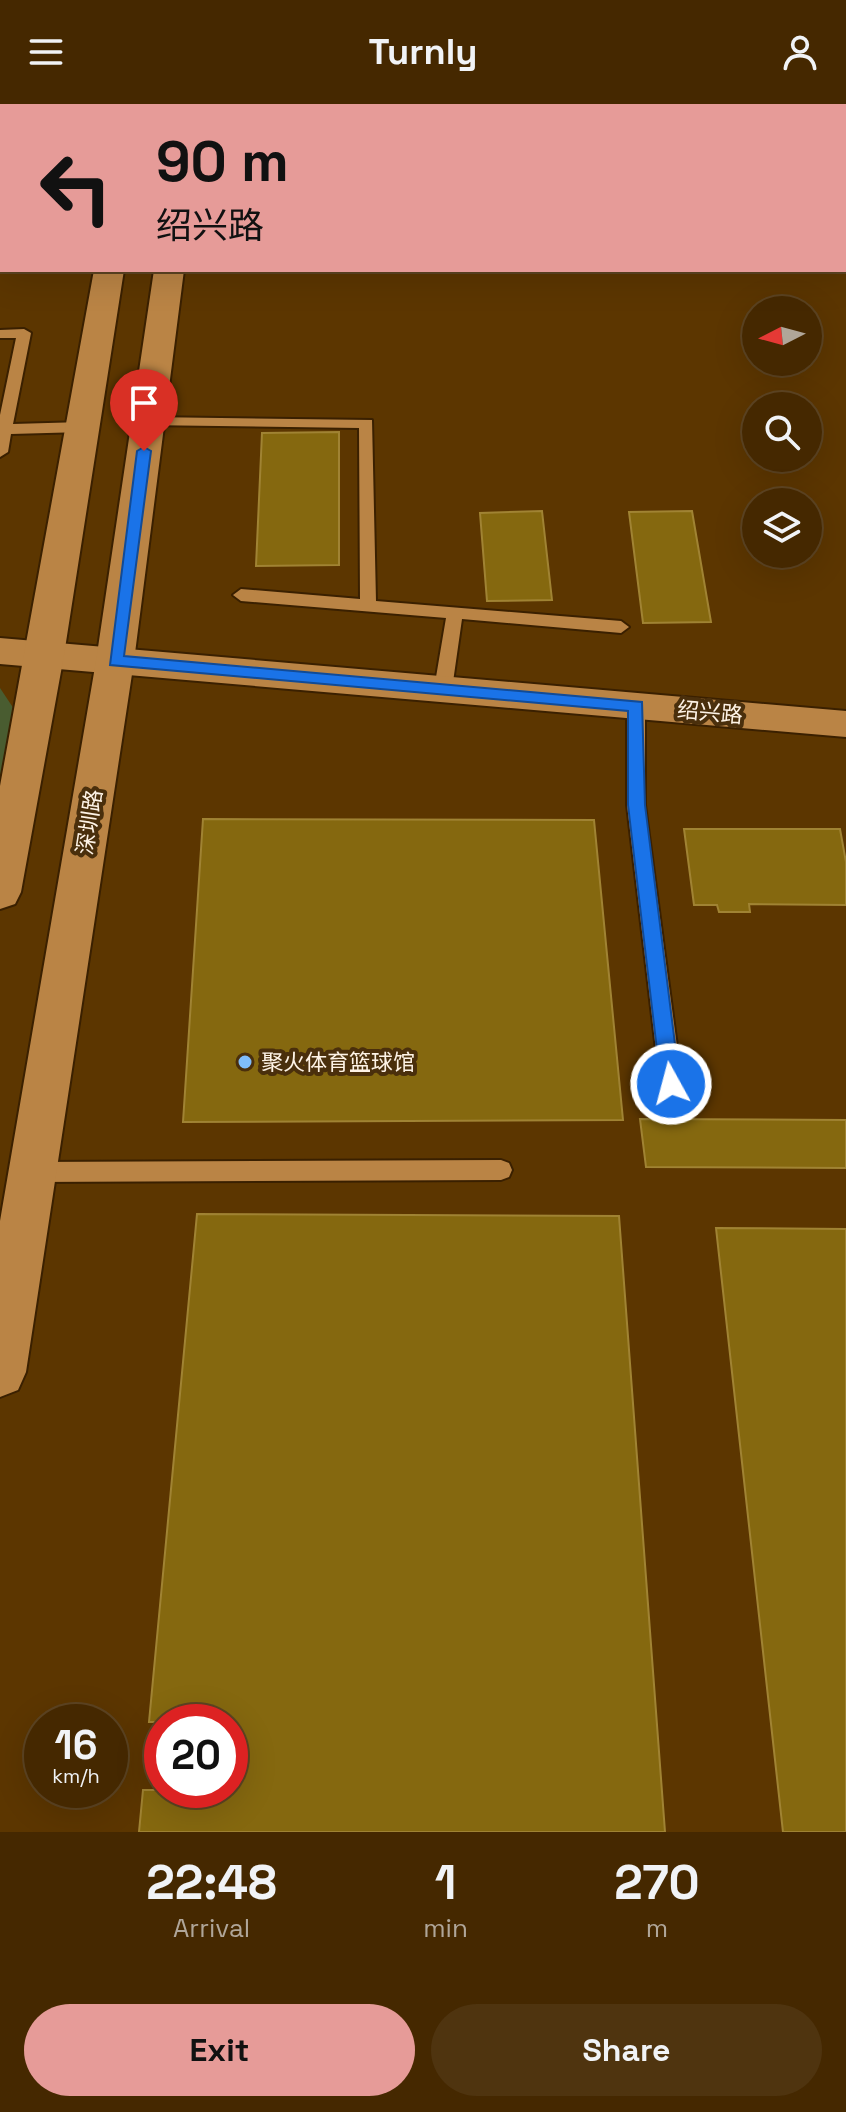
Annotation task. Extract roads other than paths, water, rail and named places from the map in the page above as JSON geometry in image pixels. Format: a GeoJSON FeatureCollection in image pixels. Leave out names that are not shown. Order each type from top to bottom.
{"type":"FeatureCollection","features":[{"type":"Feature","properties":{"kind":"street"},"geometry":{"type":"LineString","coordinates":[[0,892],[45,655],[109,272]]}},
{"type":"Feature","properties":{"kind":"street","name":"深圳路"},"geometry":{"type":"LineString","coordinates":[[0,1372],[115,661],[169,272]]}},
{"type":"Feature","properties":{"kind":"street","name":"绍兴路"},"geometry":{"type":"LineString","coordinates":[[0,651],[846,724]]}},
{"type":"Feature","properties":{"kind":"lane"},"geometry":{"type":"LineString","coordinates":[[0,334],[24,333],[0,452]]}},
{"type":"Feature","properties":{"kind":"lane"},"geometry":{"type":"LineString","coordinates":[[148,422],[367,423],[368,606]]}},
{"type":"Feature","properties":{"kind":"lane"},"geometry":{"type":"LineString","coordinates":[[5,429],[83,427]]}},
{"type":"Feature","properties":{"kind":"lane"},"geometry":{"type":"LineString","coordinates":[[241,595],[621,627]]}},
{"type":"Feature","properties":{"kind":"lane"},"geometry":{"type":"LineString","coordinates":[[443,689],[455,613]]}},
{"type":"Feature","properties":{"kind":"lane"},"geometry":{"type":"LineString","coordinates":[[636,706],[636,805],[671,1084]]}},
{"type":"Feature","properties":{"kind":"lane"},"geometry":{"type":"LineString","coordinates":[[32,1172],[501,1170]]}},
{"type":"Feature","properties":{"kind":"place","name":"聚火体育篮球馆"},"geometry":{"type":"Point","coordinates":[245,1062]}}]}
